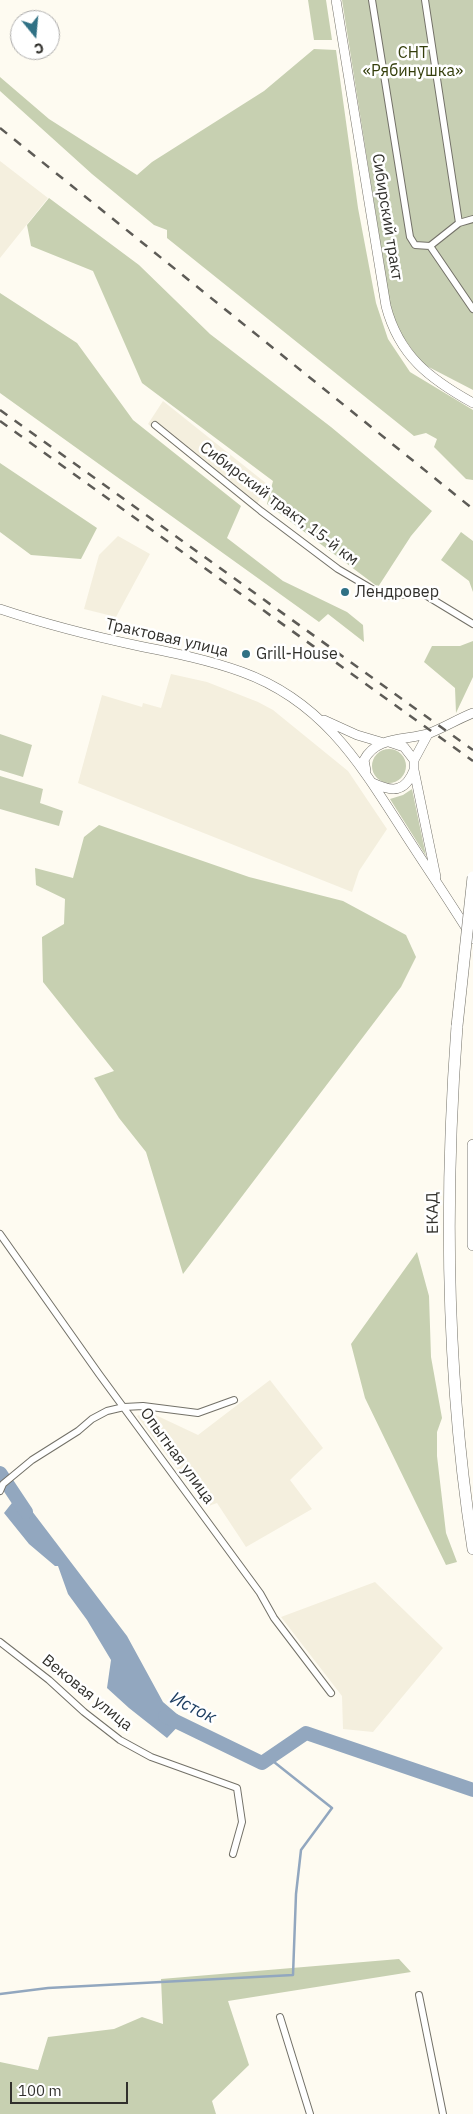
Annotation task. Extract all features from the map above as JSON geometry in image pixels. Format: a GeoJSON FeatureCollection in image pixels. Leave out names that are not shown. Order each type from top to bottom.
{"type":"FeatureCollection","features":[{"type":"Feature","properties":{"kind":"highway","name":"ЕКАД"},"geometry":{"type":"LineString","coordinates":[[473,877],[457,1026],[450,1125],[450,1303],[456,1416],[473,1549]]}},
{"type":"Feature","properties":{"kind":"highway"},"geometry":{"type":"LineString","coordinates":[[473,1145],[473,1245]]}},
{"type":"Feature","properties":{"kind":"main road","name":"Сибирский тракт"},"geometry":{"type":"LineString","coordinates":[[336,0],[386,306],[392,326],[411,356],[432,378],[473,403]]}},
{"type":"Feature","properties":{"kind":"main road","name":"Трактовая улица"},"geometry":{"type":"LineString","coordinates":[[0,609],[100,637],[208,661],[243,672],[281,691],[317,717]]}},
{"type":"Feature","properties":{"kind":"main road"},"geometry":{"type":"LineString","coordinates":[[367,774],[364,760],[368,753],[387,742],[428,734],[473,713]]}},
{"type":"Feature","properties":{"kind":"main road"},"geometry":{"type":"LineString","coordinates":[[317,717],[357,735],[404,747],[414,760]]}},
{"type":"Feature","properties":{"kind":"main road"},"geometry":{"type":"LineString","coordinates":[[317,717],[341,739],[367,774],[473,939]]}},
{"type":"Feature","properties":{"kind":"main road"},"geometry":{"type":"LineString","coordinates":[[428,734],[414,760],[414,770],[437,882]]}},
{"type":"Feature","properties":{"kind":"main road"},"geometry":{"type":"LineString","coordinates":[[373,783],[387,790],[395,790],[403,786],[411,778],[414,770]]}},
{"type":"Feature","properties":{"kind":"street"},"geometry":{"type":"LineString","coordinates":[[372,0],[410,238],[415,245],[430,246],[459,222],[473,219]]}},
{"type":"Feature","properties":{"kind":"street"},"geometry":{"type":"LineString","coordinates":[[425,0],[459,222]]}},
{"type":"Feature","properties":{"kind":"street"},"geometry":{"type":"LineString","coordinates":[[430,246],[473,309]]}},
{"type":"Feature","properties":{"kind":"street","name":"Сибирский тракт, 15-й км"},"geometry":{"type":"LineString","coordinates":[[155,425],[254,505],[338,569],[384,596],[422,593],[473,624]]}},
{"type":"Feature","properties":{"kind":"street","name":"Опытная улица"},"geometry":{"type":"LineString","coordinates":[[0,1234],[260,1593],[274,1618],[331,1693]]}},
{"type":"Feature","properties":{"kind":"street"},"geometry":{"type":"LineString","coordinates":[[2,1487],[10,1478],[92,1419],[107,1411],[124,1407],[143,1406],[198,1413],[234,1400]]}},
{"type":"Feature","properties":{"kind":"street","name":"Вековая улица"},"geometry":{"type":"LineString","coordinates":[[0,1642],[49,1680],[84,1712],[120,1740],[151,1757],[237,1788],[242,1822],[233,1854]]}},
{"type":"Feature","properties":{"kind":"street"},"geometry":{"type":"LineString","coordinates":[[419,1995],[443,2114]]}},
{"type":"Feature","properties":{"kind":"street"},"geometry":{"type":"LineString","coordinates":[[280,2018],[310,2114]]}},
{"type":"Feature","properties":{"kind":"shaded area"},"geometry":{"type":"Polygon","coordinates":[[[0,161],[48,198],[0,258],[0,161]]]}},
{"type":"Feature","properties":{"kind":"shaded area"},"geometry":{"type":"Polygon","coordinates":[[[163,401],[267,484],[254,511],[148,424],[163,401]]]}},
{"type":"Feature","properties":{"kind":"shaded area"},"geometry":{"type":"Polygon","coordinates":[[[118,536],[150,554],[116,617],[84,609],[99,555],[118,536]]]}},
{"type":"Feature","properties":{"kind":"shaded area"},"geometry":{"type":"Polygon","coordinates":[[[171,674],[207,682],[258,702],[273,710],[348,771],[387,829],[359,871],[352,892],[78,783],[102,695],[142,707],[143,703],[161,708],[171,674]]]}},
{"type":"Feature","properties":{"kind":"shaded area"},"geometry":{"type":"Polygon","coordinates":[[[270,1380],[323,1448],[290,1480],[312,1509],[246,1547],[217,1503],[206,1507],[137,1416],[147,1411],[198,1435],[270,1380]]]}},
{"type":"Feature","properties":{"kind":"shaded area"},"geometry":{"type":"Polygon","coordinates":[[[375,1582],[443,1648],[373,1732],[343,1729],[342,1696],[281,1617],[375,1582]]]}},
{"type":"Feature","properties":{"kind":"green space"},"geometry":{"type":"Polygon","coordinates":[[[308,0],[326,0],[332,40],[314,40],[308,0]]]}},
{"type":"Feature","properties":{"kind":"green space","name":"СНТ «Рябинушка»"},"geometry":{"type":"Polygon","coordinates":[[[342,0],[473,0],[473,390],[421,363],[402,335],[391,311],[342,0]]]}},
{"type":"Feature","properties":{"kind":"green space"},"geometry":{"type":"Polygon","coordinates":[[[314,49],[336,50],[358,208],[376,303],[388,339],[410,372],[473,410],[473,480],[466,479],[434,447],[437,439],[426,433],[414,436],[167,238],[167,230],[154,225],[92,174],[0,91],[0,77],[49,119],[137,175],[152,162],[264,91],[314,49]]]}},
{"type":"Feature","properties":{"kind":"green space"},"geometry":{"type":"Polygon","coordinates":[[[49,198],[139,265],[210,334],[331,427],[432,511],[411,536],[378,587],[267,504],[273,481],[142,383],[93,271],[31,246],[27,225],[49,198]]]}},
{"type":"Feature","properties":{"kind":"green space"},"geometry":{"type":"Polygon","coordinates":[[[0,293],[77,343],[133,420],[241,506],[227,538],[283,581],[347,612],[363,625],[364,642],[328,614],[319,622],[0,393],[0,293]]]}},
{"type":"Feature","properties":{"kind":"green space"},"geometry":{"type":"Polygon","coordinates":[[[0,463],[97,528],[81,559],[31,555],[0,532],[0,463]]]}},
{"type":"Feature","properties":{"kind":"green space"},"geometry":{"type":"Polygon","coordinates":[[[461,532],[473,541],[473,592],[469,581],[441,560],[461,532]]]}},
{"type":"Feature","properties":{"kind":"green space"},"geometry":{"type":"Polygon","coordinates":[[[473,641],[473,677],[456,713],[455,688],[424,662],[432,646],[460,646],[473,641]]]}},
{"type":"Feature","properties":{"kind":"green space"},"geometry":{"type":"Polygon","coordinates":[[[0,734],[32,745],[23,777],[0,770],[0,734]]]}},
{"type":"Feature","properties":{"kind":"green space"},"geometry":{"type":"Polygon","coordinates":[[[389,749],[396,750],[401,754],[405,759],[405,773],[401,778],[396,782],[389,783],[382,782],[377,778],[373,773],[372,766],[373,759],[377,754],[382,750],[389,749]]]}},
{"type":"Feature","properties":{"kind":"green space"},"geometry":{"type":"Polygon","coordinates":[[[0,776],[43,789],[40,803],[63,811],[59,826],[0,809],[0,776]]]}},
{"type":"Feature","properties":{"kind":"green space"},"geometry":{"type":"Polygon","coordinates":[[[412,789],[426,856],[390,799],[403,795],[412,789]]]}},
{"type":"Feature","properties":{"kind":"green space"},"geometry":{"type":"Polygon","coordinates":[[[99,825],[249,877],[343,901],[406,935],[416,957],[401,987],[183,1274],[146,1152],[119,1118],[94,1078],[114,1071],[43,982],[42,937],[64,924],[65,899],[36,885],[35,868],[73,878],[84,837],[99,825]]]}},
{"type":"Feature","properties":{"kind":"green space"},"geometry":{"type":"Polygon","coordinates":[[[417,1252],[429,1296],[431,1357],[442,1418],[437,1432],[437,1456],[446,1533],[457,1562],[446,1565],[365,1398],[351,1344],[417,1252]]]}},
{"type":"Feature","properties":{"kind":"green space"},"geometry":{"type":"Polygon","coordinates":[[[399,1959],[411,1972],[228,2001],[249,2065],[212,2101],[216,2114],[0,2114],[0,2062],[38,2070],[48,2037],[114,2029],[142,2017],[163,2024],[161,1979],[399,1959]]]}},
{"type":"Feature","properties":{"kind":"water"},"geometry":{"type":"Polygon","coordinates":[[[19,1494],[127,1636],[163,1702],[184,1720],[167,1738],[107,1688],[111,1660],[87,1620],[68,1594],[58,1566],[55,1566],[29,1544],[4,1513],[19,1494]]]}},
{"type":"Feature","properties":{"kind":"waterway","name":"Исток"},"geometry":{"type":"LineString","coordinates":[[0,1473],[26,1512]]}},
{"type":"Feature","properties":{"kind":"waterway","name":"Исток"},"geometry":{"type":"LineString","coordinates":[[165,1716],[262,1763],[306,1733],[473,1790]]}},
{"type":"Feature","properties":{"kind":"waterway"},"geometry":{"type":"LineString","coordinates":[[0,1994],[48,1988],[293,1975],[296,1894],[301,1850],[332,1808],[269,1758]]}},
{"type":"Feature","properties":{"kind":"railway"},"geometry":{"type":"LineString","coordinates":[[0,128],[473,509]]}},
{"type":"Feature","properties":{"kind":"railway"},"geometry":{"type":"LineString","coordinates":[[0,410],[473,750]]}},
{"type":"Feature","properties":{"kind":"railway"},"geometry":{"type":"LineString","coordinates":[[0,421],[473,761]]}},
{"type":"Feature","properties":{"kind":"place","name":"Лендровер"},"geometry":{"type":"Point","coordinates":[345,592]}},
{"type":"Feature","properties":{"kind":"place","name":"Grill-House"},"geometry":{"type":"Point","coordinates":[246,654]}}]}
